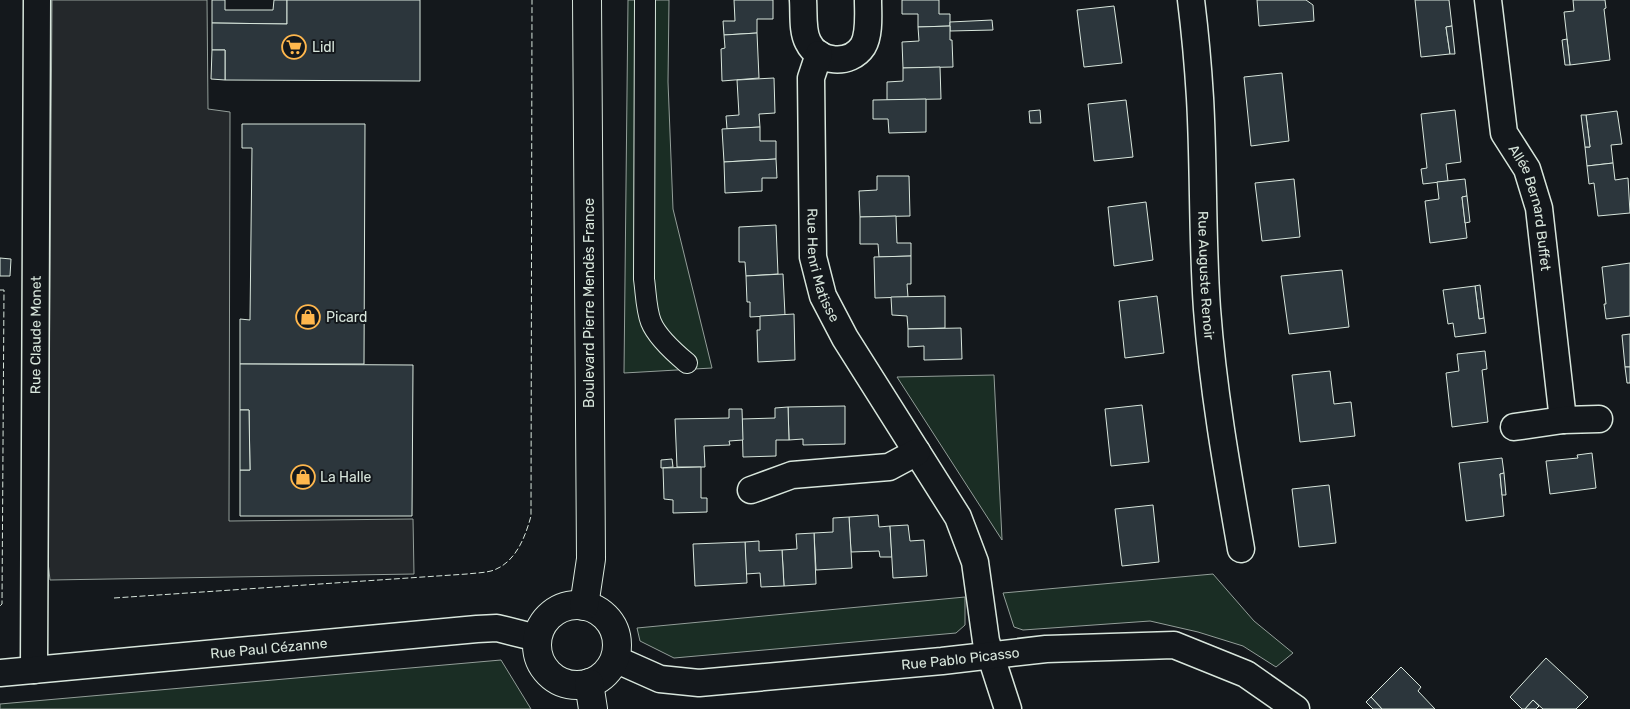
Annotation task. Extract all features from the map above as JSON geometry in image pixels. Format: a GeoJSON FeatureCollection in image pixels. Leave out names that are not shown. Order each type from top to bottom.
{"type":"FeatureCollection","features":[{"type":"Feature","properties":{"kind":"street","name":"Rue Claude Monet"},"geometry":{"type":"LineString","coordinates":[[34,670],[37,0]]}},
{"type":"Feature","properties":{"kind":"street","name":"Boulevard Pierre Mendès France"},"geometry":{"type":"LineString","coordinates":[[584,606],[591,559],[587,0]]}},
{"type":"Feature","properties":{"kind":"street"},"geometry":{"type":"LineString","coordinates":[[645,0],[644,279],[647,305],[651,323],[673,352],[687,363]]}},
{"type":"Feature","properties":{"kind":"street"},"geometry":{"type":"LineString","coordinates":[[803,0],[806,39],[819,54],[827,59],[838,60],[854,55],[862,47],[866,38],[868,0]]}},
{"type":"Feature","properties":{"kind":"street","name":"Rue Auguste Renoir"},"geometry":{"type":"LineString","coordinates":[[1191,0],[1200,97],[1202,206],[1207,308],[1213,378],[1222,444],[1241,549]]}},
{"type":"Feature","properties":{"kind":"street","name":"Allée Bernard Buffet"},"geometry":{"type":"LineString","coordinates":[[1488,0],[1504,133],[1527,169],[1539,208],[1563,420]]}},
{"type":"Feature","properties":{"kind":"street","name":"Rue Henri Matisse"},"geometry":{"type":"LineString","coordinates":[[819,54],[811,78],[813,257],[823,296],[845,338],[958,516],[976,562],[986,641],[1008,709]]}},
{"type":"Feature","properties":{"kind":"street"},"geometry":{"type":"LineString","coordinates":[[1514,427],[1563,420],[1599,419]]}},
{"type":"Feature","properties":{"kind":"street"},"geometry":{"type":"LineString","coordinates":[[751,490],[792,475],[889,467],[917,452]]}},
{"type":"Feature","properties":{"kind":"street"},"geometry":{"type":"LineString","coordinates":[[584,606],[597,610],[608,620],[614,631],[617,645],[615,659],[600,678],[591,696],[576,685],[562,682],[551,675],[542,664],[538,652],[538,638],[542,626],[549,616],[560,609],[584,606]]}},
{"type":"Feature","properties":{"kind":"street","name":"Rue Paul Cézanne"},"geometry":{"type":"LineString","coordinates":[[0,673],[477,629],[497,628],[538,638]]}},
{"type":"Feature","properties":{"kind":"street","name":"Rue Pablo Picasso"},"geometry":{"type":"LineString","coordinates":[[615,659],[660,679],[699,682],[990,656],[1046,649],[1174,645],[1246,674],[1296,709]]}},
{"type":"Feature","properties":{"kind":"green space"},"geometry":{"type":"Polygon","coordinates":[[[628,0],[669,0],[668,82],[673,209],[712,368],[624,373],[628,0]]]}},
{"type":"Feature","properties":{"kind":"green space"},"geometry":{"type":"Polygon","coordinates":[[[994,375],[1002,539],[1002,540],[897,377],[994,375]]]}},
{"type":"Feature","properties":{"kind":"green space"},"geometry":{"type":"Polygon","coordinates":[[[1213,574],[1254,621],[1293,653],[1276,667],[1243,646],[1198,632],[1150,621],[1023,630],[1014,627],[1003,593],[1213,574]]]}},
{"type":"Feature","properties":{"kind":"green space"},"geometry":{"type":"Polygon","coordinates":[[[965,597],[965,625],[956,633],[674,658],[640,641],[637,628],[965,597]]]}},
{"type":"Feature","properties":{"kind":"green space"},"geometry":{"type":"Polygon","coordinates":[[[501,660],[531,709],[0,709],[0,704],[501,660]]]}},
{"type":"Feature","properties":{"kind":"shaded area"},"geometry":{"type":"Polygon","coordinates":[[[52,0],[207,0],[208,109],[230,112],[229,521],[413,519],[414,574],[50,580],[48,562],[52,0]]]}},
{"type":"Feature","properties":{"kind":"building"},"geometry":{"type":"Polygon","coordinates":[[[212,0],[225,0],[225,10],[273,10],[274,0],[287,0],[287,24],[212,23],[212,0]]]}},
{"type":"Feature","properties":{"kind":"building"},"geometry":{"type":"Polygon","coordinates":[[[287,0],[420,0],[420,81],[225,80],[225,50],[212,50],[212,23],[287,24],[287,0]]]}},
{"type":"Feature","properties":{"kind":"building"},"geometry":{"type":"Polygon","coordinates":[[[734,0],[773,0],[773,19],[757,19],[757,33],[724,35],[723,21],[735,21],[734,0]]]}},
{"type":"Feature","properties":{"kind":"building"},"geometry":{"type":"Polygon","coordinates":[[[902,0],[939,0],[939,14],[950,14],[950,26],[918,27],[918,14],[902,14],[902,0]]]}},
{"type":"Feature","properties":{"kind":"building"},"geometry":{"type":"Polygon","coordinates":[[[1257,0],[1306,0],[1313,5],[1314,21],[1259,26],[1257,0]]]}},
{"type":"Feature","properties":{"kind":"building"},"geometry":{"type":"Polygon","coordinates":[[[1415,0],[1449,0],[1452,26],[1446,27],[1450,54],[1421,57],[1415,0]]]}},
{"type":"Feature","properties":{"kind":"building"},"geometry":{"type":"Polygon","coordinates":[[[1573,0],[1605,0],[1606,8],[1604,9],[1610,60],[1570,65],[1564,12],[1574,11],[1573,0]]]}},
{"type":"Feature","properties":{"kind":"building"},"geometry":{"type":"Polygon","coordinates":[[[1114,6],[1122,63],[1084,67],[1077,10],[1114,6]]]}},
{"type":"Feature","properties":{"kind":"building"},"geometry":{"type":"Polygon","coordinates":[[[992,20],[993,30],[950,31],[950,22],[992,20]]]}},
{"type":"Feature","properties":{"kind":"building"},"geometry":{"type":"Polygon","coordinates":[[[950,26],[953,67],[903,68],[902,42],[919,41],[918,27],[950,26]]]}},
{"type":"Feature","properties":{"kind":"building"},"geometry":{"type":"Polygon","coordinates":[[[1452,26],[1455,54],[1450,54],[1446,27],[1452,26]]]}},
{"type":"Feature","properties":{"kind":"building"},"geometry":{"type":"Polygon","coordinates":[[[757,33],[759,78],[722,81],[721,49],[725,48],[724,35],[757,33]]]}},
{"type":"Feature","properties":{"kind":"building"},"geometry":{"type":"Polygon","coordinates":[[[1567,39],[1570,65],[1565,65],[1562,40],[1567,39]]]}},
{"type":"Feature","properties":{"kind":"building"},"geometry":{"type":"Polygon","coordinates":[[[212,50],[225,50],[225,80],[211,79],[212,50]]]}},
{"type":"Feature","properties":{"kind":"building"},"geometry":{"type":"Polygon","coordinates":[[[940,67],[941,99],[887,100],[887,82],[903,81],[903,68],[940,67]]]}},
{"type":"Feature","properties":{"kind":"building"},"geometry":{"type":"Polygon","coordinates":[[[1282,73],[1289,141],[1251,146],[1244,77],[1282,73]]]}},
{"type":"Feature","properties":{"kind":"building"},"geometry":{"type":"Polygon","coordinates":[[[774,78],[775,113],[759,114],[760,127],[727,129],[726,116],[739,115],[737,80],[774,78]]]}},
{"type":"Feature","properties":{"kind":"building"},"geometry":{"type":"Polygon","coordinates":[[[926,99],[926,132],[889,133],[888,119],[873,119],[873,100],[926,99]]]}},
{"type":"Feature","properties":{"kind":"building"},"geometry":{"type":"Polygon","coordinates":[[[1126,100],[1133,157],[1094,161],[1088,104],[1126,100]]]}},
{"type":"Feature","properties":{"kind":"building"},"geometry":{"type":"Polygon","coordinates":[[[1040,110],[1041,123],[1030,123],[1029,111],[1040,110]]]}},
{"type":"Feature","properties":{"kind":"building"},"geometry":{"type":"Polygon","coordinates":[[[1455,110],[1461,162],[1446,164],[1448,181],[1423,184],[1421,169],[1427,168],[1421,114],[1455,110]]]}},
{"type":"Feature","properties":{"kind":"building"},"geometry":{"type":"Polygon","coordinates":[[[1617,111],[1622,144],[1611,145],[1613,163],[1587,166],[1585,147],[1590,147],[1586,115],[1617,111]]]}},
{"type":"Feature","properties":{"kind":"building"},"geometry":{"type":"Polygon","coordinates":[[[1581,115],[1586,115],[1590,147],[1585,147],[1581,115]]]}},
{"type":"Feature","properties":{"kind":"building"},"geometry":{"type":"Polygon","coordinates":[[[242,124],[365,124],[364,364],[240,364],[240,319],[250,320],[252,148],[242,148],[242,124]]]}},
{"type":"Feature","properties":{"kind":"building"},"geometry":{"type":"Polygon","coordinates":[[[760,127],[760,141],[776,141],[776,159],[724,162],[722,129],[760,127]]]}},
{"type":"Feature","properties":{"kind":"building"},"geometry":{"type":"Polygon","coordinates":[[[776,159],[777,178],[762,178],[762,191],[725,193],[724,162],[776,159]]]}},
{"type":"Feature","properties":{"kind":"building"},"geometry":{"type":"Polygon","coordinates":[[[1613,163],[1615,180],[1628,178],[1630,213],[1598,216],[1594,183],[1589,184],[1587,166],[1613,163]]]}},
{"type":"Feature","properties":{"kind":"building"},"geometry":{"type":"Polygon","coordinates":[[[877,176],[909,176],[910,216],[860,217],[859,191],[877,190],[877,176]]]}},
{"type":"Feature","properties":{"kind":"building"},"geometry":{"type":"Polygon","coordinates":[[[1294,179],[1300,237],[1262,241],[1255,183],[1294,179]]]}},
{"type":"Feature","properties":{"kind":"building"},"geometry":{"type":"Polygon","coordinates":[[[1465,179],[1467,196],[1462,197],[1467,238],[1430,243],[1425,201],[1439,199],[1437,182],[1465,179]]]}},
{"type":"Feature","properties":{"kind":"building"},"geometry":{"type":"Polygon","coordinates":[[[1467,196],[1470,222],[1465,223],[1462,197],[1467,196]]]}},
{"type":"Feature","properties":{"kind":"building"},"geometry":{"type":"Polygon","coordinates":[[[1146,202],[1153,260],[1114,266],[1108,207],[1146,202]]]}},
{"type":"Feature","properties":{"kind":"building"},"geometry":{"type":"Polygon","coordinates":[[[896,216],[897,243],[911,243],[911,256],[879,257],[878,244],[860,244],[860,217],[896,216]]]}},
{"type":"Feature","properties":{"kind":"building"},"geometry":{"type":"Polygon","coordinates":[[[776,225],[778,274],[746,276],[745,262],[739,262],[739,227],[776,225]]]}},
{"type":"Feature","properties":{"kind":"building"},"geometry":{"type":"Polygon","coordinates":[[[911,256],[911,284],[907,284],[908,297],[875,298],[874,257],[911,256]]]}},
{"type":"Feature","properties":{"kind":"building"},"geometry":{"type":"Polygon","coordinates":[[[0,258],[11,259],[10,276],[0,276],[0,258]]]}},
{"type":"Feature","properties":{"kind":"building"},"geometry":{"type":"Polygon","coordinates":[[[1630,263],[1630,316],[1606,319],[1602,267],[1630,263]]]}},
{"type":"Feature","properties":{"kind":"building"},"geometry":{"type":"Polygon","coordinates":[[[1342,270],[1349,327],[1289,334],[1281,276],[1342,270]]]}},
{"type":"Feature","properties":{"kind":"building"},"geometry":{"type":"Polygon","coordinates":[[[783,274],[785,315],[750,317],[750,302],[747,302],[746,276],[783,274]]]}},
{"type":"Feature","properties":{"kind":"building"},"geometry":{"type":"Polygon","coordinates":[[[1480,285],[1484,318],[1479,319],[1475,286],[1480,285]]]}},
{"type":"Feature","properties":{"kind":"building"},"geometry":{"type":"Polygon","coordinates":[[[1475,286],[1479,319],[1484,318],[1486,333],[1455,337],[1453,323],[1448,324],[1443,290],[1475,286]]]}},
{"type":"Feature","properties":{"kind":"building"},"geometry":{"type":"Polygon","coordinates":[[[945,296],[945,328],[908,329],[907,316],[892,315],[891,297],[945,296]]]}},
{"type":"Feature","properties":{"kind":"building"},"geometry":{"type":"Polygon","coordinates":[[[1157,296],[1164,353],[1125,358],[1119,301],[1157,296]]]}},
{"type":"Feature","properties":{"kind":"building"},"geometry":{"type":"Polygon","coordinates":[[[794,314],[795,360],[758,362],[757,330],[760,330],[760,316],[794,314]]]}},
{"type":"Feature","properties":{"kind":"building"},"geometry":{"type":"Polygon","coordinates":[[[961,328],[962,359],[924,360],[924,346],[908,347],[908,329],[961,328]]]}},
{"type":"Feature","properties":{"kind":"building"},"geometry":{"type":"Polygon","coordinates":[[[1630,334],[1630,367],[1625,367],[1622,335],[1630,334]]]}},
{"type":"Feature","properties":{"kind":"building"},"geometry":{"type":"Polygon","coordinates":[[[1485,351],[1487,369],[1482,370],[1488,422],[1452,427],[1446,373],[1459,371],[1457,354],[1485,351]]]}},
{"type":"Feature","properties":{"kind":"building"},"geometry":{"type":"Polygon","coordinates":[[[240,364],[413,365],[412,516],[240,516],[240,470],[250,470],[249,410],[240,410],[240,364]]]}},
{"type":"Feature","properties":{"kind":"building"},"geometry":{"type":"Polygon","coordinates":[[[1625,367],[1630,367],[1630,383],[1627,383],[1625,367]]]}},
{"type":"Feature","properties":{"kind":"building"},"geometry":{"type":"Polygon","coordinates":[[[1330,371],[1334,404],[1351,402],[1355,436],[1300,442],[1292,375],[1330,371]]]}},
{"type":"Feature","properties":{"kind":"building"},"geometry":{"type":"Polygon","coordinates":[[[1142,405],[1149,462],[1111,466],[1105,409],[1142,405]]]}},
{"type":"Feature","properties":{"kind":"building"},"geometry":{"type":"Polygon","coordinates":[[[845,406],[845,444],[803,445],[803,439],[789,440],[788,407],[845,406]]]}},
{"type":"Feature","properties":{"kind":"building"},"geometry":{"type":"Polygon","coordinates":[[[788,407],[789,440],[776,440],[776,456],[743,457],[742,419],[775,418],[775,408],[788,407]]]}},
{"type":"Feature","properties":{"kind":"building"},"geometry":{"type":"Polygon","coordinates":[[[729,409],[742,409],[743,440],[729,441],[730,445],[704,446],[705,467],[677,467],[675,419],[729,418],[729,409]]]}},
{"type":"Feature","properties":{"kind":"building"},"geometry":{"type":"Polygon","coordinates":[[[240,410],[249,410],[250,470],[240,470],[240,410]]]}},
{"type":"Feature","properties":{"kind":"building"},"geometry":{"type":"Polygon","coordinates":[[[1592,453],[1596,488],[1550,494],[1546,461],[1578,458],[1577,455],[1592,453]]]}},
{"type":"Feature","properties":{"kind":"building"},"geometry":{"type":"Polygon","coordinates":[[[1502,458],[1504,473],[1500,474],[1504,516],[1466,521],[1459,463],[1502,458]]]}},
{"type":"Feature","properties":{"kind":"building"},"geometry":{"type":"Polygon","coordinates":[[[672,459],[673,467],[661,468],[661,460],[672,459]]]}},
{"type":"Feature","properties":{"kind":"building"},"geometry":{"type":"Polygon","coordinates":[[[701,467],[701,498],[707,498],[707,512],[673,513],[673,500],[664,499],[663,468],[701,467]]]}},
{"type":"Feature","properties":{"kind":"building"},"geometry":{"type":"Polygon","coordinates":[[[1504,473],[1506,495],[1502,495],[1500,474],[1504,473]]]}},
{"type":"Feature","properties":{"kind":"building"},"geometry":{"type":"Polygon","coordinates":[[[1329,485],[1336,543],[1299,547],[1292,489],[1329,485]]]}},
{"type":"Feature","properties":{"kind":"building"},"geometry":{"type":"Polygon","coordinates":[[[1153,505],[1159,562],[1122,566],[1115,509],[1153,505]]]}},
{"type":"Feature","properties":{"kind":"building"},"geometry":{"type":"Polygon","coordinates":[[[878,515],[879,527],[890,526],[892,557],[880,557],[879,551],[851,552],[849,517],[878,515]]]}},
{"type":"Feature","properties":{"kind":"building"},"geometry":{"type":"Polygon","coordinates":[[[849,517],[852,568],[816,570],[814,533],[833,532],[833,518],[849,517]]]}},
{"type":"Feature","properties":{"kind":"building"},"geometry":{"type":"Polygon","coordinates":[[[908,525],[910,541],[924,540],[927,576],[893,578],[890,526],[908,525]]]}},
{"type":"Feature","properties":{"kind":"building"},"geometry":{"type":"Polygon","coordinates":[[[814,533],[816,584],[784,586],[782,550],[797,549],[796,534],[814,533]]]}},
{"type":"Feature","properties":{"kind":"building"},"geometry":{"type":"Polygon","coordinates":[[[759,541],[759,551],[782,550],[784,586],[761,587],[760,573],[746,574],[745,542],[759,541]]]}},
{"type":"Feature","properties":{"kind":"building"},"geometry":{"type":"Polygon","coordinates":[[[745,542],[747,583],[695,586],[693,544],[745,542]]]}},
{"type":"Feature","properties":{"kind":"building"},"geometry":{"type":"Polygon","coordinates":[[[1546,658],[1588,697],[1576,709],[1543,709],[1533,700],[1525,709],[1522,709],[1510,697],[1546,658]]]}},
{"type":"Feature","properties":{"kind":"building"},"geometry":{"type":"Polygon","coordinates":[[[1401,667],[1421,687],[1418,691],[1435,709],[1382,709],[1371,697],[1401,667]]]}},
{"type":"Feature","properties":{"kind":"building"},"geometry":{"type":"Polygon","coordinates":[[[1371,697],[1382,709],[1373,709],[1366,702],[1371,697]]]}},
{"type":"Feature","properties":{"kind":"building"},"geometry":{"type":"Polygon","coordinates":[[[1533,700],[1539,706],[1536,709],[1525,709],[1533,700]]]}},
{"type":"Feature","properties":{"kind":"fence"},"geometry":{"type":"LineString","coordinates":[[114,598],[482,573],[499,568],[507,563],[518,549],[526,533],[531,516],[532,0]]}},
{"type":"Feature","properties":{"kind":"fence"},"geometry":{"type":"LineString","coordinates":[[0,290],[4,290],[2,604],[0,606]]}},
{"type":"Feature","properties":{"kind":"place","name":"Lidl"},"geometry":{"type":"Point","coordinates":[294,47]}},
{"type":"Feature","properties":{"kind":"place","name":"Picard"},"geometry":{"type":"Point","coordinates":[308,317]}},
{"type":"Feature","properties":{"kind":"place","name":"La Halle"},"geometry":{"type":"Point","coordinates":[303,477]}}]}
